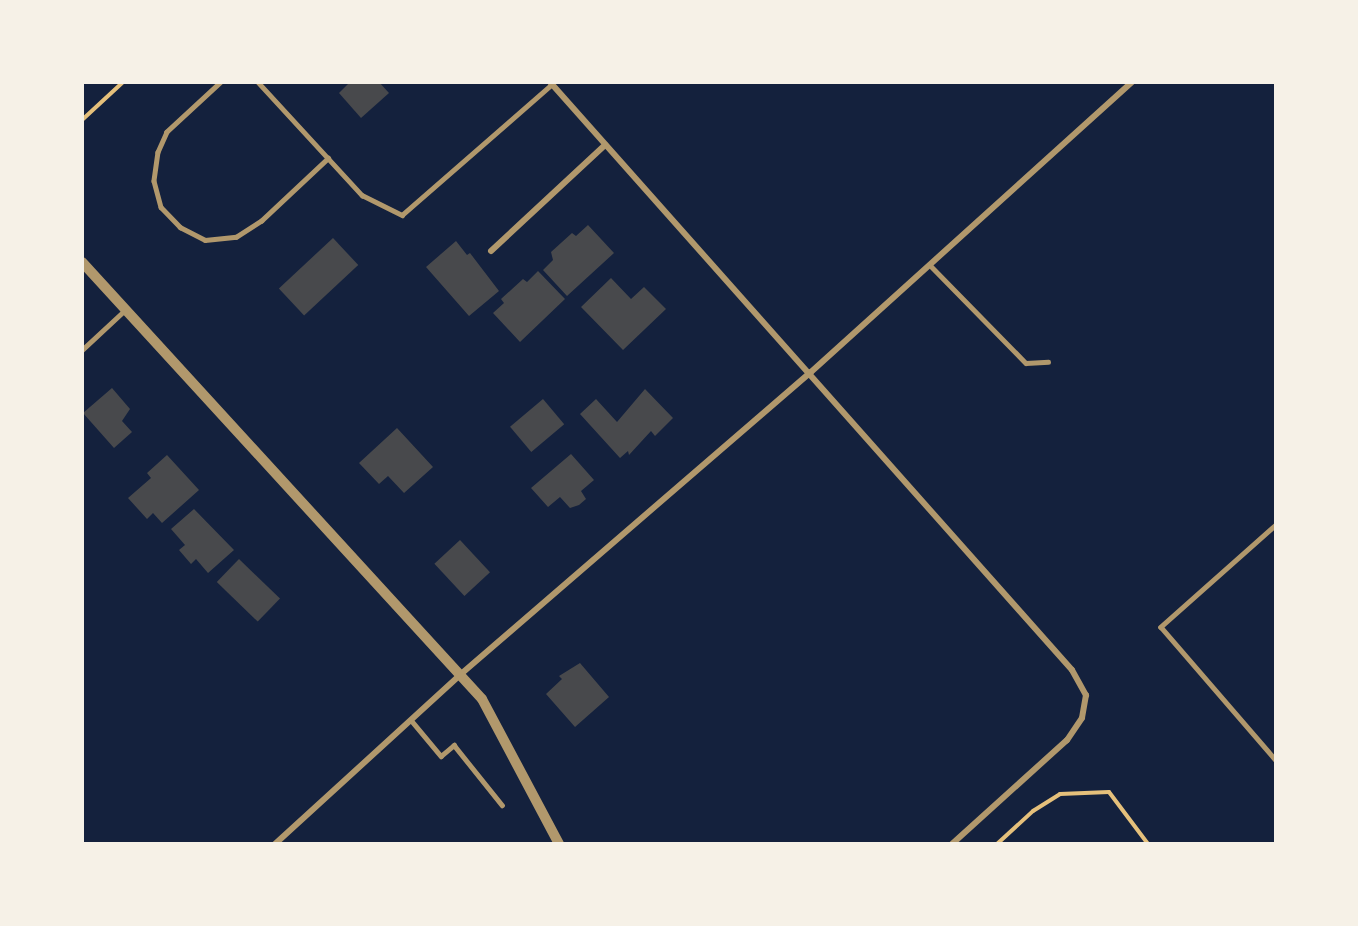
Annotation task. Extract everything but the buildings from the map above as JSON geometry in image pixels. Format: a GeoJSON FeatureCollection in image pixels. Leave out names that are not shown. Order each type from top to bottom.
{"type":"FeatureCollection","features":[{"type":"Feature","properties":{"kind":"street"},"geometry":{"type":"LineString","coordinates":[[275,843],[461,674],[811,372],[1132,82]]}},
{"type":"Feature","properties":{"kind":"street"},"geometry":{"type":"LineString","coordinates":[[550,84],[811,372],[1072,670],[1086,695],[1082,718],[1067,740],[952,843]]}},
{"type":"Feature","properties":{"kind":"street"},"geometry":{"type":"LineString","coordinates":[[491,251],[606,145]]}},
{"type":"Feature","properties":{"kind":"street"},"geometry":{"type":"LineString","coordinates":[[82,262],[461,674],[498,724],[559,843]]}},
{"type":"Feature","properties":{"kind":"lane"},"geometry":{"type":"LineString","coordinates":[[221,82],[167,132],[158,152],[154,181],[161,207],[180,227],[205,240],[236,237],[261,221],[328,158]]}},
{"type":"Feature","properties":{"kind":"lane"},"geometry":{"type":"LineString","coordinates":[[258,82],[362,195],[402,215],[550,84]]}},
{"type":"Feature","properties":{"kind":"lane"},"geometry":{"type":"LineString","coordinates":[[930,265],[1026,363],[1048,362]]}},
{"type":"Feature","properties":{"kind":"lane"},"geometry":{"type":"LineString","coordinates":[[82,350],[126,309]]}},
{"type":"Feature","properties":{"kind":"lane"},"geometry":{"type":"LineString","coordinates":[[1275,525],[1161,627],[1275,760]]}},
{"type":"Feature","properties":{"kind":"lane"},"geometry":{"type":"LineString","coordinates":[[411,720],[441,756],[454,745],[502,805]]}},
{"type":"Feature","properties":{"kind":"path"},"geometry":{"type":"LineString","coordinates":[[82,120],[123,82]]}},
{"type":"Feature","properties":{"kind":"path"},"geometry":{"type":"LineString","coordinates":[[998,843],[1033,811],[1060,794],[1109,792],[1148,843]]}}]}
